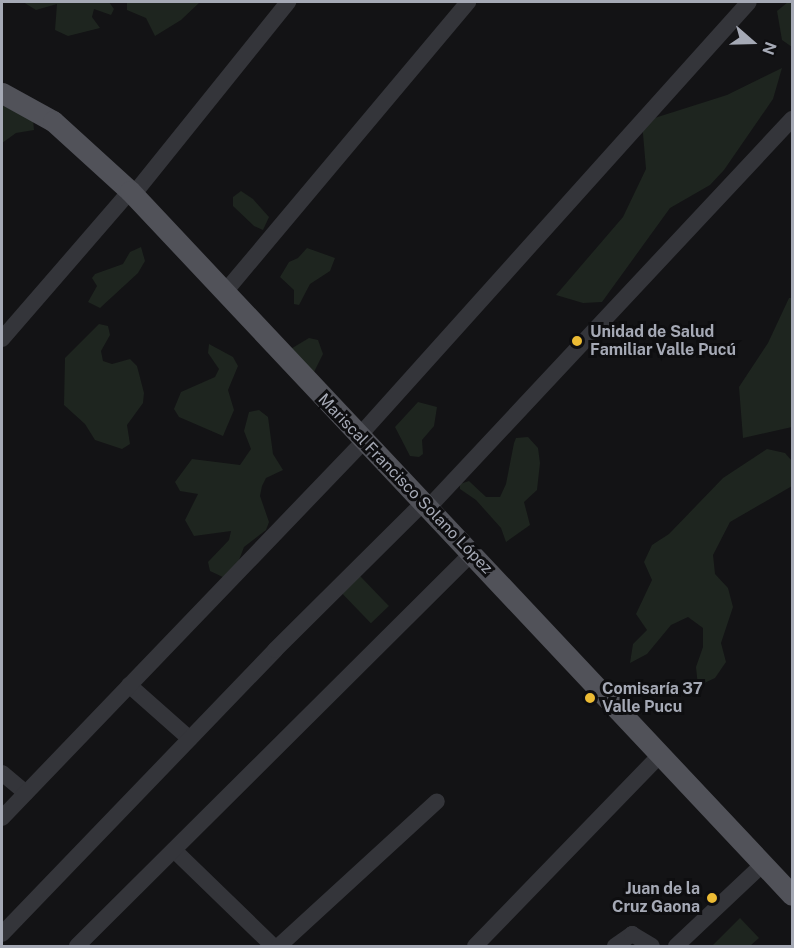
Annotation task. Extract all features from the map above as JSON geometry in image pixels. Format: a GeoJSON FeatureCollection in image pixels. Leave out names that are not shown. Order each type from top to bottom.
{"type":"FeatureCollection","features":[{"type":"Feature","properties":{"kind":"main road","name":"Mariscal Francisco Solano López"},"geometry":{"type":"LineString","coordinates":[[2,93],[53,121],[132,193],[792,895]]}},
{"type":"Feature","properties":{"kind":"street"},"geometry":{"type":"LineString","coordinates":[[2,339],[132,193],[288,2]]}},
{"type":"Feature","properties":{"kind":"street"},"geometry":{"type":"LineString","coordinates":[[224,293],[468,2]]}},
{"type":"Feature","properties":{"kind":"street"},"geometry":{"type":"LineString","coordinates":[[2,818],[362,438],[740,5]]}},
{"type":"Feature","properties":{"kind":"street"},"geometry":{"type":"LineString","coordinates":[[2,934],[190,739],[426,506],[792,119]]}},
{"type":"Feature","properties":{"kind":"street"},"geometry":{"type":"LineString","coordinates":[[77,946],[471,554]]}},
{"type":"Feature","properties":{"kind":"street"},"geometry":{"type":"LineString","coordinates":[[129,685],[190,739]]}},
{"type":"Feature","properties":{"kind":"street"},"geometry":{"type":"LineString","coordinates":[[475,946],[661,754]]}},
{"type":"Feature","properties":{"kind":"street"},"geometry":{"type":"LineString","coordinates":[[2,773],[26,793]]}},
{"type":"Feature","properties":{"kind":"street"},"geometry":{"type":"LineString","coordinates":[[279,946],[437,801]]}},
{"type":"Feature","properties":{"kind":"street"},"geometry":{"type":"LineString","coordinates":[[175,851],[273,946]]}},
{"type":"Feature","properties":{"kind":"street"},"geometry":{"type":"LineString","coordinates":[[676,946],[763,864]]}},
{"type":"Feature","properties":{"kind":"street"},"geometry":{"type":"LineString","coordinates":[[615,946],[632,934],[651,946]]}},
{"type":"Feature","properties":{"kind":"shaded area"},"geometry":{"type":"Polygon","coordinates":[[[23,2],[109,2],[114,9],[111,15],[94,9],[92,17],[100,28],[68,36],[55,30],[57,4],[36,10],[23,2]]]}},
{"type":"Feature","properties":{"kind":"shaded area"},"geometry":{"type":"Polygon","coordinates":[[[127,2],[200,2],[181,20],[155,36],[146,18],[127,10],[127,2]]]}},
{"type":"Feature","properties":{"kind":"shaded area"},"geometry":{"type":"Polygon","coordinates":[[[788,2],[792,2],[792,47],[782,40],[777,11],[788,2]]]}},
{"type":"Feature","properties":{"kind":"shaded area"},"geometry":{"type":"Polygon","coordinates":[[[782,68],[773,99],[724,170],[710,185],[670,208],[602,302],[583,303],[556,295],[623,217],[646,169],[642,122],[727,95],[782,68]]]}},
{"type":"Feature","properties":{"kind":"shaded area"},"geometry":{"type":"Polygon","coordinates":[[[2,105],[33,120],[34,130],[16,133],[2,143],[2,105]]]}},
{"type":"Feature","properties":{"kind":"shaded area"},"geometry":{"type":"Polygon","coordinates":[[[241,191],[253,199],[269,217],[263,230],[254,226],[233,206],[233,197],[241,191]]]}},
{"type":"Feature","properties":{"kind":"shaded area"},"geometry":{"type":"Polygon","coordinates":[[[141,247],[145,261],[138,273],[100,308],[88,302],[97,286],[92,278],[95,274],[123,264],[130,252],[141,247]]]}},
{"type":"Feature","properties":{"kind":"shaded area"},"geometry":{"type":"Polygon","coordinates":[[[307,248],[335,258],[330,271],[310,284],[299,305],[294,304],[294,290],[280,277],[289,262],[298,258],[307,248]]]}},
{"type":"Feature","properties":{"kind":"shaded area"},"geometry":{"type":"Polygon","coordinates":[[[789,298],[792,298],[792,427],[743,438],[739,387],[768,343],[789,298]]]}},
{"type":"Feature","properties":{"kind":"shaded area"},"geometry":{"type":"Polygon","coordinates":[[[99,324],[108,326],[110,335],[101,351],[103,361],[112,364],[130,359],[137,366],[144,393],[143,403],[127,425],[130,444],[122,449],[95,440],[85,424],[64,405],[65,358],[99,324]]]}},
{"type":"Feature","properties":{"kind":"shaded area"},"geometry":{"type":"Polygon","coordinates":[[[309,338],[318,340],[323,354],[312,376],[289,350],[309,338]]]}},
{"type":"Feature","properties":{"kind":"shaded area"},"geometry":{"type":"Polygon","coordinates":[[[209,344],[233,357],[238,366],[228,390],[234,410],[223,436],[179,417],[174,409],[181,392],[215,377],[219,369],[208,353],[209,344]]]}},
{"type":"Feature","properties":{"kind":"shaded area"},"geometry":{"type":"Polygon","coordinates":[[[418,402],[437,407],[434,426],[422,440],[423,454],[419,457],[410,456],[395,427],[418,402]]]}},
{"type":"Feature","properties":{"kind":"shaded area"},"geometry":{"type":"Polygon","coordinates":[[[259,410],[268,417],[273,454],[283,470],[266,478],[262,486],[260,496],[269,522],[266,530],[244,547],[234,573],[227,579],[210,571],[208,562],[229,540],[231,531],[194,536],[185,520],[198,494],[180,491],[175,482],[192,459],[240,465],[251,449],[244,431],[249,412],[259,410]]]}},
{"type":"Feature","properties":{"kind":"shaded area"},"geometry":{"type":"Polygon","coordinates":[[[528,437],[538,448],[540,463],[537,490],[524,502],[530,525],[506,542],[501,528],[476,500],[460,489],[460,484],[469,481],[486,497],[500,497],[506,484],[516,438],[528,437]]]}},
{"type":"Feature","properties":{"kind":"shaded area"},"geometry":{"type":"Polygon","coordinates":[[[767,449],[785,453],[792,461],[792,486],[730,522],[713,555],[715,574],[728,588],[733,607],[721,643],[726,662],[715,678],[698,686],[696,667],[703,647],[703,628],[688,617],[671,625],[647,654],[630,663],[633,644],[647,630],[636,614],[652,580],[644,562],[652,545],[669,534],[723,478],[767,449]]]}},
{"type":"Feature","properties":{"kind":"shaded area"},"geometry":{"type":"Polygon","coordinates":[[[359,575],[389,606],[371,623],[341,592],[359,575]]]}},
{"type":"Feature","properties":{"kind":"shaded area"},"geometry":{"type":"Polygon","coordinates":[[[740,918],[759,938],[750,946],[712,946],[740,918]]]}},
{"type":"Feature","properties":{"kind":"place","name":"Unidad de Salud Familiar Valle Pucú"},"geometry":{"type":"Point","coordinates":[577,341]}},
{"type":"Feature","properties":{"kind":"place","name":"Comisaría 37 Valle Pucu"},"geometry":{"type":"Point","coordinates":[590,698]}},
{"type":"Feature","properties":{"kind":"place","name":"Juan de la Cruz Gaona"},"geometry":{"type":"Point","coordinates":[712,898]}}]}
